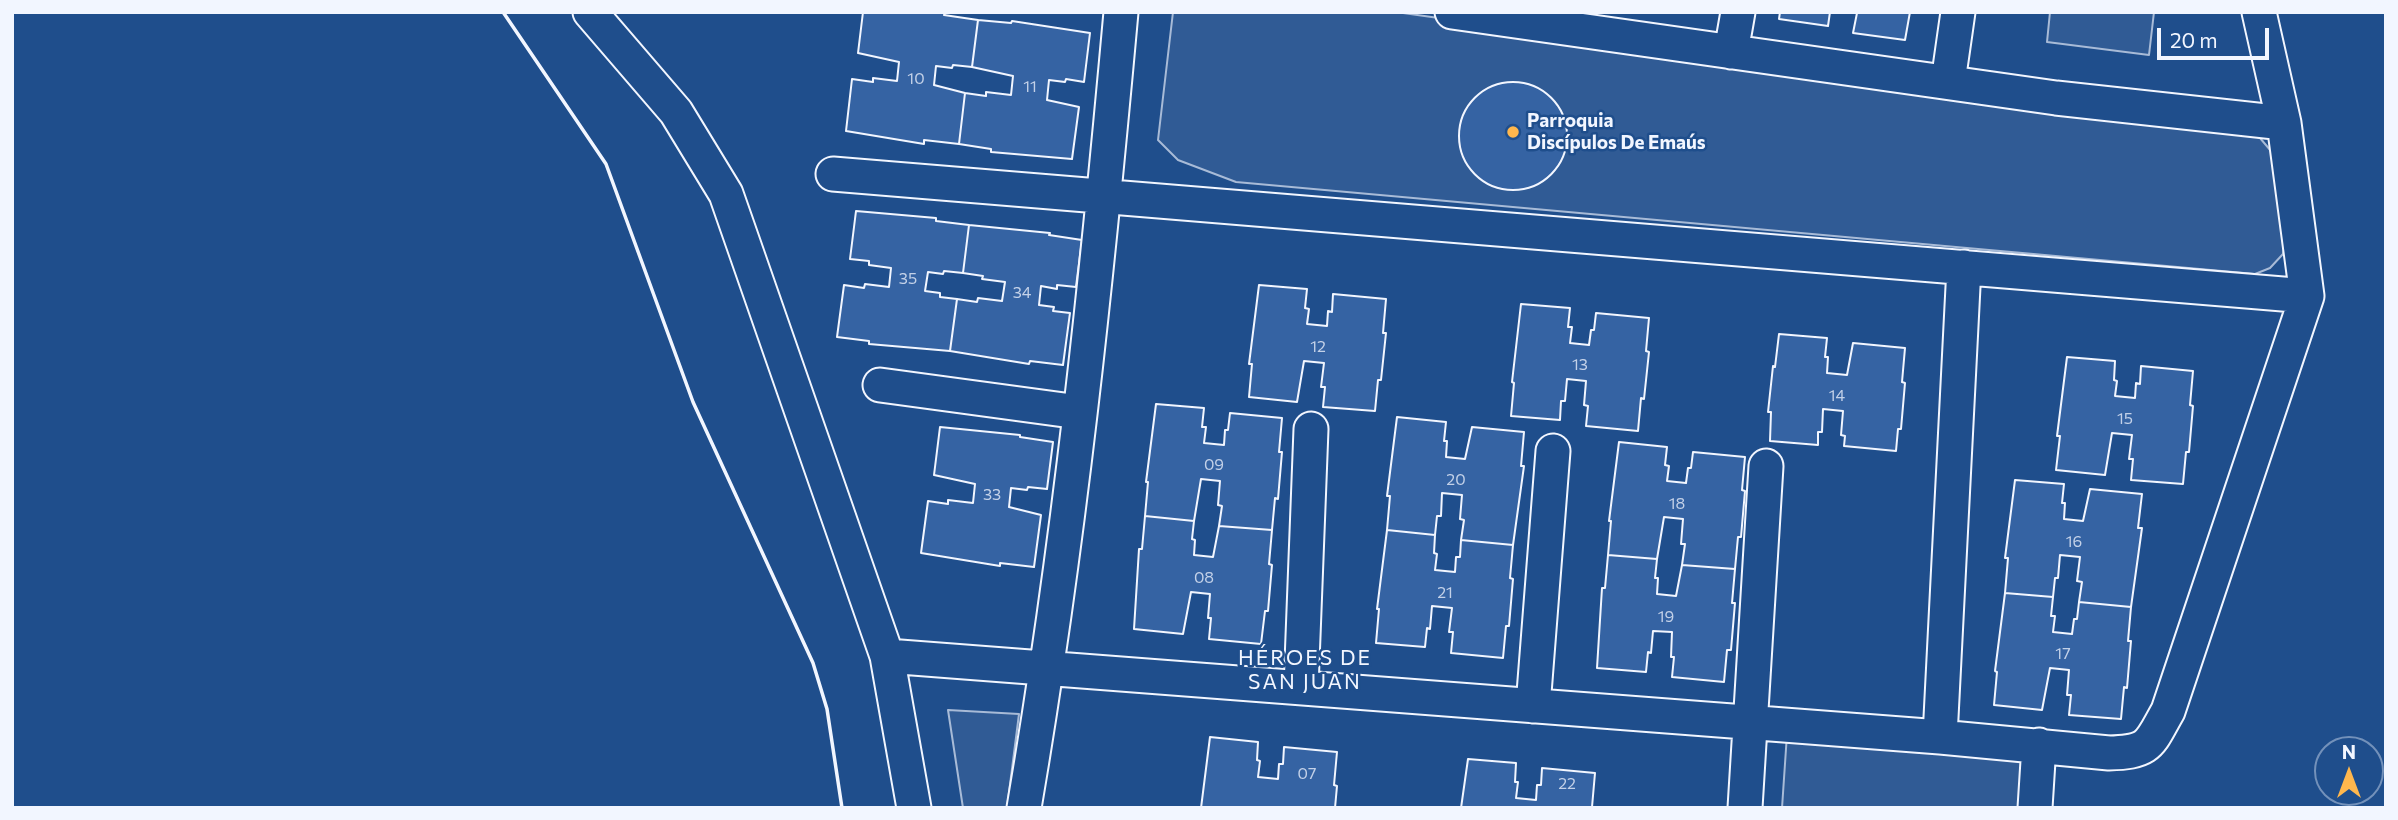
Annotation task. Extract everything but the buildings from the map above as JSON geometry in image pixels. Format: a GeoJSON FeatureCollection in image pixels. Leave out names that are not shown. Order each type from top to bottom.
{"type":"FeatureCollection","features":[{"type":"Feature","properties":{"kind":"street"},"geometry":{"type":"LineString","coordinates":[[590,12],[676,112],[726,194],[887,656],[914,808]]}},
{"type":"Feature","properties":{"kind":"street"},"geometry":{"type":"LineString","coordinates":[[1024,808],[1048,668],[1104,197],[1121,12]]}},
{"type":"Feature","properties":{"kind":"street"},"geometry":{"type":"LineString","coordinates":[[1731,52],[1738,12]]}},
{"type":"Feature","properties":{"kind":"street"},"geometry":{"type":"LineString","coordinates":[[1948,82],[1958,12]]}},
{"type":"Feature","properties":{"kind":"street"},"geometry":{"type":"LineString","coordinates":[[887,656],[1940,737],[2109,753],[2129,752],[2148,745],[2168,711],[2307,296],[2284,123],[2259,12]]}},
{"type":"Feature","properties":{"kind":"street"},"geometry":{"type":"LineString","coordinates":[[1463,13],[2056,98],[2284,123]]}},
{"type":"Feature","properties":{"kind":"street"},"geometry":{"type":"LineString","coordinates":[[833,174],[2307,296]]}},
{"type":"Feature","properties":{"kind":"street"},"geometry":{"type":"LineString","coordinates":[[1940,737],[1964,267]]}},
{"type":"Feature","properties":{"kind":"street"},"geometry":{"type":"LineString","coordinates":[[880,385],[1079,412]]}},
{"type":"Feature","properties":{"kind":"street"},"geometry":{"type":"LineString","coordinates":[[1301,688],[1311,429]]}},
{"type":"Feature","properties":{"kind":"street"},"geometry":{"type":"LineString","coordinates":[[1533,706],[1553,451]]}},
{"type":"Feature","properties":{"kind":"street"},"geometry":{"type":"LineString","coordinates":[[1745,808],[1766,466]]}},
{"type":"Feature","properties":{"kind":"street"},"geometry":{"type":"LineString","coordinates":[[2035,808],[2039,745]]}},
{"type":"Feature","properties":{"kind":"shaded area"},"geometry":{"type":"Polygon","coordinates":[[[1173,12],[1396,12],[2242,131],[2260,138],[2271,151],[2286,237],[2283,254],[2270,268],[2255,274],[1236,182],[1178,160],[1158,140],[1173,12]]]}},
{"type":"Feature","properties":{"kind":"shaded area"},"geometry":{"type":"Polygon","coordinates":[[[2050,12],[2154,12],[2149,55],[2047,42],[2050,12]]]}},
{"type":"Feature","properties":{"kind":"shaded area"},"geometry":{"type":"Polygon","coordinates":[[[948,710],[1019,714],[1007,808],[963,808],[948,710]]]}},
{"type":"Feature","properties":{"kind":"shaded area"},"geometry":{"type":"Polygon","coordinates":[[[1787,734],[2023,753],[2019,808],[1782,808],[1787,734]]]}},
{"type":"Feature","properties":{"kind":"wall"},"geometry":{"type":"LineString","coordinates":[[503,12],[606,164],[693,402],[813,663],[827,709],[842,808]]}},
{"type":"Feature","properties":{"kind":"place","name":"Parroquia Discípulos De Emaús"},"geometry":{"type":"Point","coordinates":[1513,132]}},
{"type":"Feature","properties":{"kind":"district","name":"HÉROES DE SAN JUAN"},"geometry":{"type":"Point","coordinates":[1305,670]}}]}
